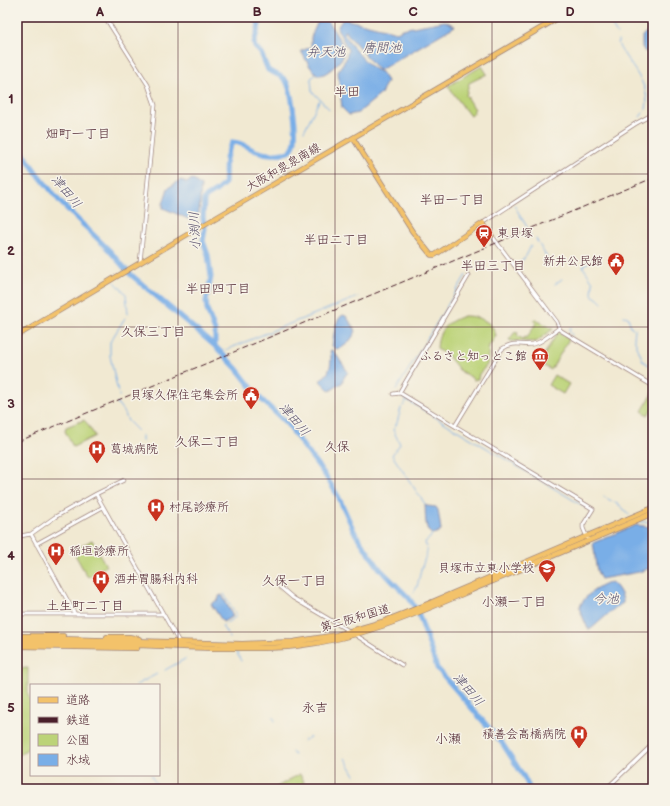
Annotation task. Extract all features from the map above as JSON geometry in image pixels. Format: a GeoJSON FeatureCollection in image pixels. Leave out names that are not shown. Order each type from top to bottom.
{"type":"FeatureCollection","features":[{"type":"Feature","properties":{"kind":"highway","name":"第二阪和国道"},"geometry":{"type":"LineString","coordinates":[[588,539],[653,508]]}},
{"type":"Feature","properties":{"kind":"highway","name":"第二阪和国道"},"geometry":{"type":"LineString","coordinates":[[17,640],[55,639],[182,647],[280,647],[320,643],[356,635],[653,513]]}},
{"type":"Feature","properties":{"kind":"highway","name":"第二阪和国道"},"geometry":{"type":"LineString","coordinates":[[17,643],[278,643],[315,640],[350,632],[406,615]]}},
{"type":"Feature","properties":{"kind":"highway"},"geometry":{"type":"LineString","coordinates":[[17,636],[129,637],[152,642]]}},
{"type":"Feature","properties":{"kind":"highway"},"geometry":{"type":"LineString","coordinates":[[17,646],[148,648],[159,646]]}},
{"type":"Feature","properties":{"kind":"main road","name":"大阪和泉泉南線"},"geometry":{"type":"LineString","coordinates":[[17,336],[208,222],[560,17]]}},
{"type":"Feature","properties":{"kind":"main road"},"geometry":{"type":"LineString","coordinates":[[353,138],[415,235],[431,255],[435,255],[483,223],[492,236]]}},
{"type":"Feature","properties":{"kind":"street"},"geometry":{"type":"LineString","coordinates":[[105,17],[148,85],[155,105],[140,263]]}},
{"type":"Feature","properties":{"kind":"street"},"geometry":{"type":"LineString","coordinates":[[483,223],[635,124],[653,114]]}},
{"type":"Feature","properties":{"kind":"street"},"geometry":{"type":"LineString","coordinates":[[492,236],[557,322],[562,332],[653,386]]}},
{"type":"Feature","properties":{"kind":"street"},"geometry":{"type":"LineString","coordinates":[[399,393],[469,275]]}},
{"type":"Feature","properties":{"kind":"street"},"geometry":{"type":"LineString","coordinates":[[455,426],[502,349],[511,344],[538,343],[559,328]]}},
{"type":"Feature","properties":{"kind":"street"},"geometry":{"type":"LineString","coordinates":[[393,394],[399,393],[593,509],[583,525],[588,539]]}},
{"type":"Feature","properties":{"kind":"street"},"geometry":{"type":"LineString","coordinates":[[17,534],[20,536],[31,534],[55,517],[124,480]]}},
{"type":"Feature","properties":{"kind":"street"},"geometry":{"type":"LineString","coordinates":[[96,494],[182,647]]}},
{"type":"Feature","properties":{"kind":"street"},"geometry":{"type":"LineString","coordinates":[[36,544],[103,507]]}},
{"type":"Feature","properties":{"kind":"street"},"geometry":{"type":"LineString","coordinates":[[31,534],[75,614]]}},
{"type":"Feature","properties":{"kind":"street"},"geometry":{"type":"LineString","coordinates":[[279,586],[293,598],[356,635],[402,665]]}},
{"type":"Feature","properties":{"kind":"street"},"geometry":{"type":"LineString","coordinates":[[17,614],[163,614]]}},
{"type":"Feature","properties":{"kind":"street"},"geometry":{"type":"LineString","coordinates":[[606,789],[653,744]]}},
{"type":"Feature","properties":{"kind":"green space"},"geometry":{"type":"Polygon","coordinates":[[[482,66],[487,74],[469,83],[466,96],[475,109],[473,111],[475,113],[469,115],[448,86],[482,66]]]}},
{"type":"Feature","properties":{"kind":"green space"},"geometry":{"type":"Polygon","coordinates":[[[464,316],[484,320],[492,327],[496,336],[489,346],[487,365],[479,374],[478,379],[473,380],[471,377],[460,371],[449,357],[437,349],[439,337],[444,328],[452,321],[464,316]]]}},
{"type":"Feature","properties":{"kind":"green space"},"geometry":{"type":"Polygon","coordinates":[[[535,319],[553,329],[536,342],[509,340],[515,332],[518,333],[517,336],[523,339],[525,337],[527,338],[536,323],[534,321],[535,319]]]}},
{"type":"Feature","properties":{"kind":"green space"},"geometry":{"type":"Polygon","coordinates":[[[558,332],[569,339],[551,370],[539,363],[558,332]]]}},
{"type":"Feature","properties":{"kind":"green space"},"geometry":{"type":"Polygon","coordinates":[[[554,375],[569,384],[563,394],[548,385],[554,375]]]}},
{"type":"Feature","properties":{"kind":"green space"},"geometry":{"type":"Polygon","coordinates":[[[653,393],[653,407],[648,415],[642,411],[653,393]]]}},
{"type":"Feature","properties":{"kind":"green space"},"geometry":{"type":"Polygon","coordinates":[[[84,420],[95,436],[73,447],[65,431],[66,427],[84,420]]]}},
{"type":"Feature","properties":{"kind":"green space"},"geometry":{"type":"Polygon","coordinates":[[[92,540],[106,566],[89,577],[73,551],[92,540]]]}},
{"type":"Feature","properties":{"kind":"green space"},"geometry":{"type":"Polygon","coordinates":[[[28,668],[30,747],[17,757],[17,669],[28,668]]]}},
{"type":"Feature","properties":{"kind":"green space"},"geometry":{"type":"Polygon","coordinates":[[[300,774],[307,789],[273,789],[300,774]]]}},
{"type":"Feature","properties":{"kind":"water","name":"弁天池"},"geometry":{"type":"Polygon","coordinates":[[[320,17],[325,17],[343,45],[343,55],[334,67],[320,75],[312,69],[301,51],[311,47],[311,37],[320,17]]]}},
{"type":"Feature","properties":{"kind":"water","name":"唐間池"},"geometry":{"type":"Polygon","coordinates":[[[343,19],[397,32],[402,29],[445,21],[455,26],[380,70],[378,70],[345,31],[343,32],[359,55],[370,66],[381,72],[387,81],[381,94],[358,113],[349,115],[342,108],[338,72],[346,59],[348,50],[337,28],[343,19]]]}},
{"type":"Feature","properties":{"kind":"water"},"geometry":{"type":"Polygon","coordinates":[[[653,26],[653,49],[645,52],[642,47],[642,36],[653,26]]]}},
{"type":"Feature","properties":{"kind":"water"},"geometry":{"type":"Polygon","coordinates":[[[192,179],[201,186],[198,216],[191,220],[163,208],[168,188],[181,180],[187,183],[192,179]]]}},
{"type":"Feature","properties":{"kind":"water"},"geometry":{"type":"Polygon","coordinates":[[[343,315],[346,316],[356,331],[345,345],[335,349],[332,346],[335,329],[340,317],[343,315]]]}},
{"type":"Feature","properties":{"kind":"water"},"geometry":{"type":"Polygon","coordinates":[[[331,350],[333,350],[348,372],[343,379],[343,382],[330,391],[320,381],[327,374],[329,369],[331,350]]]}},
{"type":"Feature","properties":{"kind":"water"},"geometry":{"type":"Polygon","coordinates":[[[425,504],[427,506],[436,507],[438,510],[441,530],[435,533],[428,531],[425,504]]]}},
{"type":"Feature","properties":{"kind":"water"},"geometry":{"type":"Polygon","coordinates":[[[636,525],[651,527],[653,529],[653,567],[639,572],[601,579],[596,567],[593,543],[636,525]]]}},
{"type":"Feature","properties":{"kind":"water","name":"今池"},"geometry":{"type":"Polygon","coordinates":[[[611,582],[620,591],[623,603],[591,629],[588,629],[579,608],[592,592],[611,582]]]}},
{"type":"Feature","properties":{"kind":"water"},"geometry":{"type":"Polygon","coordinates":[[[222,595],[233,616],[223,622],[211,604],[222,595]]]}},
{"type":"Feature","properties":{"kind":"waterway","name":"小渕川"},"geometry":{"type":"LineString","coordinates":[[215,346],[215,331],[207,310],[206,301],[211,277],[208,255],[203,241],[205,228],[203,218],[204,200],[225,183],[226,157],[233,142],[242,144],[259,152],[273,154],[289,152],[295,142],[294,114],[288,86],[282,77],[268,70],[261,53],[255,47],[254,43],[259,25],[256,17]]}},
{"type":"Feature","properties":{"kind":"waterway"},"geometry":{"type":"LineString","coordinates":[[607,17],[617,34]]}},
{"type":"Feature","properties":{"kind":"waterway"},"geometry":{"type":"LineString","coordinates":[[618,40],[621,49],[637,73],[644,87],[647,101],[646,109]]}},
{"type":"Feature","properties":{"kind":"waterway"},"geometry":{"type":"LineString","coordinates":[[317,74],[311,78],[312,91],[329,109]]}},
{"type":"Feature","properties":{"kind":"waterway"},"geometry":{"type":"LineString","coordinates":[[304,131],[319,101]]}},
{"type":"Feature","properties":{"kind":"waterway"},"geometry":{"type":"LineString","coordinates":[[640,117],[643,113]]}},
{"type":"Feature","properties":{"kind":"waterway","name":"津田川"},"geometry":{"type":"LineString","coordinates":[[17,144],[36,172],[61,203],[109,250],[129,273],[215,346],[237,369],[260,398],[287,424],[325,475],[338,496],[355,533],[370,555],[380,569],[409,598],[418,612],[437,668],[502,743],[530,789]]}},
{"type":"Feature","properties":{"kind":"waterway"},"geometry":{"type":"LineString","coordinates":[[514,205],[527,227]]}},
{"type":"Feature","properties":{"kind":"waterway"},"geometry":{"type":"LineString","coordinates":[[536,239],[550,263]]}},
{"type":"Feature","properties":{"kind":"waterway"},"geometry":{"type":"LineString","coordinates":[[517,266],[526,256],[531,246]]}},
{"type":"Feature","properties":{"kind":"waterway"},"geometry":{"type":"LineString","coordinates":[[595,258],[583,267],[593,282],[592,295],[602,303]]}},
{"type":"Feature","properties":{"kind":"waterway"},"geometry":{"type":"LineString","coordinates":[[396,390],[466,275]]}},
{"type":"Feature","properties":{"kind":"waterway"},"geometry":{"type":"LineString","coordinates":[[555,284],[562,279]]}},
{"type":"Feature","properties":{"kind":"waterway"},"geometry":{"type":"LineString","coordinates":[[115,282],[126,294],[128,314]]}},
{"type":"Feature","properties":{"kind":"waterway"},"geometry":{"type":"LineString","coordinates":[[221,352],[358,297]]}},
{"type":"Feature","properties":{"kind":"waterway"},"geometry":{"type":"LineString","coordinates":[[624,316],[628,317],[631,327],[633,328]]}},
{"type":"Feature","properties":{"kind":"waterway"},"geometry":{"type":"LineString","coordinates":[[118,392],[110,356],[110,342],[125,318]]}},
{"type":"Feature","properties":{"kind":"waterway"},"geometry":{"type":"LineString","coordinates":[[571,328],[569,331],[572,335]]}},
{"type":"Feature","properties":{"kind":"waterway"},"geometry":{"type":"LineString","coordinates":[[635,329],[634,339],[643,361],[653,368]]}},
{"type":"Feature","properties":{"kind":"waterway"},"geometry":{"type":"LineString","coordinates":[[400,396],[585,507]]}},
{"type":"Feature","properties":{"kind":"waterway"},"geometry":{"type":"LineString","coordinates":[[403,406],[407,400]]}},
{"type":"Feature","properties":{"kind":"waterway"},"geometry":{"type":"LineString","coordinates":[[117,403],[124,412],[128,421],[141,434]]}},
{"type":"Feature","properties":{"kind":"waterway"},"geometry":{"type":"LineString","coordinates":[[401,408],[397,423],[393,430],[400,444],[392,455],[425,504]]}},
{"type":"Feature","properties":{"kind":"waterway"},"geometry":{"type":"LineString","coordinates":[[142,436],[142,441]]}},
{"type":"Feature","properties":{"kind":"waterway"},"geometry":{"type":"LineString","coordinates":[[604,497],[621,506],[629,515]]}},
{"type":"Feature","properties":{"kind":"waterway"},"geometry":{"type":"LineString","coordinates":[[640,522],[653,522]]}},
{"type":"Feature","properties":{"kind":"waterway"},"geometry":{"type":"LineString","coordinates":[[414,592],[417,587],[427,551],[425,542],[432,534]]}},
{"type":"Feature","properties":{"kind":"waterway"},"geometry":{"type":"LineString","coordinates":[[224,594],[237,616],[222,626],[227,634]]}},
{"type":"Feature","properties":{"kind":"waterway"},"geometry":{"type":"LineString","coordinates":[[236,651],[241,661]]}},
{"type":"Feature","properties":{"kind":"waterway"},"geometry":{"type":"LineString","coordinates":[[165,670],[185,659]]}},
{"type":"Feature","properties":{"kind":"waterway"},"geometry":{"type":"LineString","coordinates":[[138,684],[157,674]]}},
{"type":"Feature","properties":{"kind":"waterway"},"geometry":{"type":"LineString","coordinates":[[273,717],[275,721]]}},
{"type":"Feature","properties":{"kind":"waterway"},"geometry":{"type":"LineString","coordinates":[[303,741],[310,737]]}},
{"type":"Feature","properties":{"kind":"waterway"},"geometry":{"type":"LineString","coordinates":[[345,758],[355,775]]}},
{"type":"Feature","properties":{"kind":"waterway"},"geometry":{"type":"LineString","coordinates":[[152,776],[159,789]]}},
{"type":"Feature","properties":{"kind":"railway"},"geometry":{"type":"LineString","coordinates":[[17,442],[653,178]]}},
{"type":"Feature","properties":{"kind":"place","name":"東貝塚"},"geometry":{"type":"Point","coordinates":[484,248]}},
{"type":"Feature","properties":{"kind":"place","name":"新井公民館"},"geometry":{"type":"Point","coordinates":[616,276]}},
{"type":"Feature","properties":{"kind":"place","name":"ふるさと知っとこ館"},"geometry":{"type":"Point","coordinates":[540,371]}},
{"type":"Feature","properties":{"kind":"place","name":"貝塚久保住宅集会所"},"geometry":{"type":"Point","coordinates":[251,410]}},
{"type":"Feature","properties":{"kind":"place","name":"葛城病院"},"geometry":{"type":"Point","coordinates":[97,464]}},
{"type":"Feature","properties":{"kind":"place","name":"村尾診療所"},"geometry":{"type":"Point","coordinates":[156,522]}},
{"type":"Feature","properties":{"kind":"place","name":"稲垣診療所"},"geometry":{"type":"Point","coordinates":[56,566]}},
{"type":"Feature","properties":{"kind":"place","name":"貝塚市立東小学校"},"geometry":{"type":"Point","coordinates":[547,583]}},
{"type":"Feature","properties":{"kind":"place","name":"酒井胃腸科内科"},"geometry":{"type":"Point","coordinates":[101,594]}},
{"type":"Feature","properties":{"kind":"place","name":"積善会高橋病院"},"geometry":{"type":"Point","coordinates":[579,749]}},
{"type":"Feature","properties":{"kind":"district","name":"半田"},"geometry":{"type":"Point","coordinates":[347,91]}},
{"type":"Feature","properties":{"kind":"district","name":"畑町一丁目"},"geometry":{"type":"Point","coordinates":[78,133]}},
{"type":"Feature","properties":{"kind":"district","name":"半田一丁目"},"geometry":{"type":"Point","coordinates":[452,199]}},
{"type":"Feature","properties":{"kind":"district","name":"半田二丁目"},"geometry":{"type":"Point","coordinates":[336,239]}},
{"type":"Feature","properties":{"kind":"district","name":"半田三丁目"},"geometry":{"type":"Point","coordinates":[493,265]}},
{"type":"Feature","properties":{"kind":"district","name":"半田四丁目"},"geometry":{"type":"Point","coordinates":[218,288]}},
{"type":"Feature","properties":{"kind":"district","name":"久保三丁目"},"geometry":{"type":"Point","coordinates":[153,331]}},
{"type":"Feature","properties":{"kind":"district","name":"久保二丁目"},"geometry":{"type":"Point","coordinates":[207,441]}},
{"type":"Feature","properties":{"kind":"district","name":"久保"},"geometry":{"type":"Point","coordinates":[337,446]}},
{"type":"Feature","properties":{"kind":"district","name":"久保一丁目"},"geometry":{"type":"Point","coordinates":[294,580]}},
{"type":"Feature","properties":{"kind":"district","name":"小瀬一丁目"},"geometry":{"type":"Point","coordinates":[514,601]}},
{"type":"Feature","properties":{"kind":"district","name":"土生町二丁目"},"geometry":{"type":"Point","coordinates":[85,605]}},
{"type":"Feature","properties":{"kind":"district","name":"永吉"},"geometry":{"type":"Point","coordinates":[315,707]}},
{"type":"Feature","properties":{"kind":"district","name":"小瀬"},"geometry":{"type":"Point","coordinates":[448,738]}}]}
